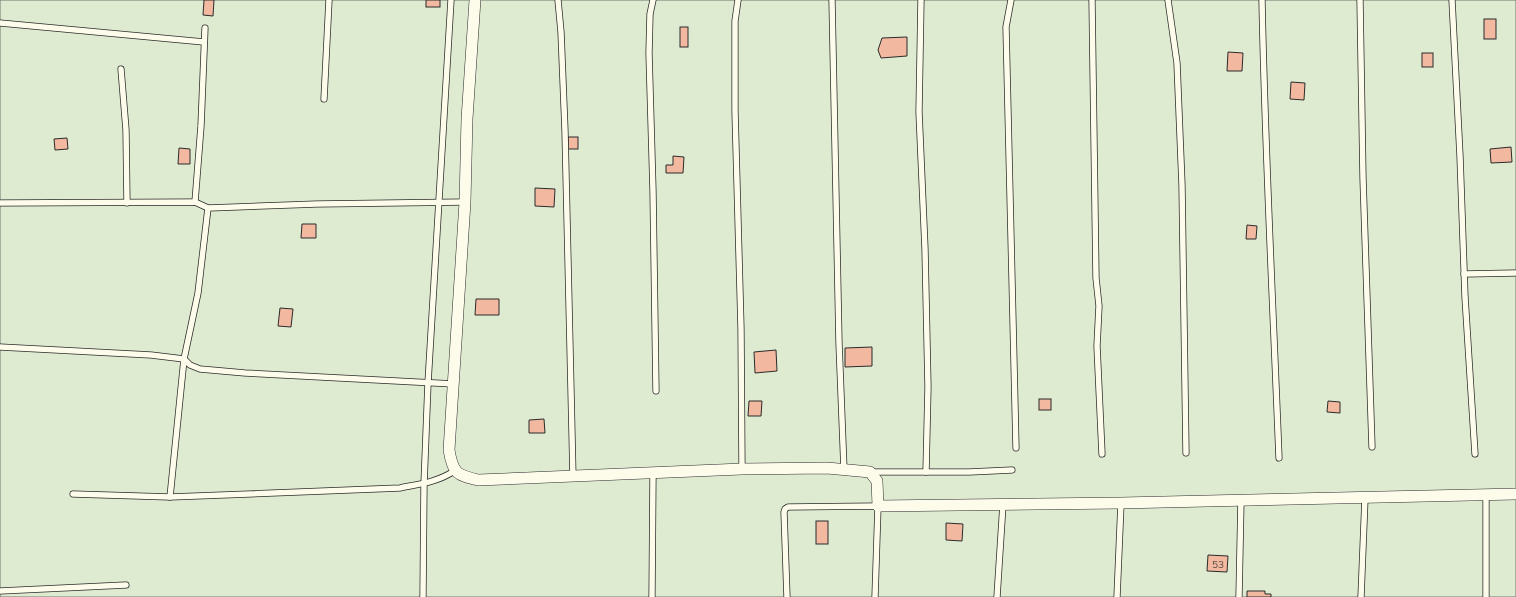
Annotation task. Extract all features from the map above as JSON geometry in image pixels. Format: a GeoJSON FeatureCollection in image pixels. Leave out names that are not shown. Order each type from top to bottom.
{"type":"FeatureCollection","features":[{"type":"Feature","properties":{"kind":"street"},"geometry":{"type":"LineString","coordinates":[[475,0],[467,119],[465,202],[449,450],[451,464],[454,471],[460,476],[478,480],[653,474],[742,469],[827,468],[870,472],[877,481],[878,506],[1121,503],[1516,494]]}},
{"type":"Feature","properties":{"kind":"lane"},"geometry":{"type":"LineString","coordinates":[[324,99],[329,0]]}},
{"type":"Feature","properties":{"kind":"lane"},"geometry":{"type":"LineString","coordinates":[[423,597],[424,484],[428,383],[451,0]]}},
{"type":"Feature","properties":{"kind":"lane"},"geometry":{"type":"LineString","coordinates":[[558,0],[561,32],[565,131],[573,477]]}},
{"type":"Feature","properties":{"kind":"lane"},"geometry":{"type":"LineString","coordinates":[[653,0],[650,14],[649,53],[656,391]]}},
{"type":"Feature","properties":{"kind":"lane"},"geometry":{"type":"LineString","coordinates":[[738,0],[735,21],[735,103],[741,328],[742,469]]}},
{"type":"Feature","properties":{"kind":"lane"},"geometry":{"type":"LineString","coordinates":[[832,0],[838,327],[844,470]]}},
{"type":"Feature","properties":{"kind":"lane"},"geometry":{"type":"LineString","coordinates":[[921,0],[919,112],[926,264],[928,387],[926,472]]}},
{"type":"Feature","properties":{"kind":"lane"},"geometry":{"type":"LineString","coordinates":[[1011,0],[1006,27],[1016,448]]}},
{"type":"Feature","properties":{"kind":"lane"},"geometry":{"type":"LineString","coordinates":[[1092,0],[1096,278],[1099,306],[1097,346],[1102,454]]}},
{"type":"Feature","properties":{"kind":"lane"},"geometry":{"type":"LineString","coordinates":[[1168,0],[1177,63],[1182,185],[1186,453]]}},
{"type":"Feature","properties":{"kind":"lane"},"geometry":{"type":"LineString","coordinates":[[1262,0],[1264,117],[1279,458]]}},
{"type":"Feature","properties":{"kind":"lane"},"geometry":{"type":"LineString","coordinates":[[1360,0],[1363,178],[1372,447]]}},
{"type":"Feature","properties":{"kind":"lane"},"geometry":{"type":"LineString","coordinates":[[1452,0],[1460,149],[1464,274],[1475,454]]}},
{"type":"Feature","properties":{"kind":"lane"},"geometry":{"type":"LineString","coordinates":[[0,23],[204,42]]}},
{"type":"Feature","properties":{"kind":"lane"},"geometry":{"type":"LineString","coordinates":[[194,202],[201,126],[205,28]]}},
{"type":"Feature","properties":{"kind":"lane"},"geometry":{"type":"LineString","coordinates":[[121,69],[126,130],[127,203]]}},
{"type":"Feature","properties":{"kind":"lane"},"geometry":{"type":"LineString","coordinates":[[0,203],[194,202],[208,208],[317,204],[465,202]]}},
{"type":"Feature","properties":{"kind":"lane"},"geometry":{"type":"LineString","coordinates":[[170,497],[184,359],[198,293],[208,208]]}},
{"type":"Feature","properties":{"kind":"lane"},"geometry":{"type":"LineString","coordinates":[[1464,274],[1516,273]]}},
{"type":"Feature","properties":{"kind":"lane"},"geometry":{"type":"LineString","coordinates":[[0,347],[184,359],[190,365],[200,369],[253,374],[454,384]]}},
{"type":"Feature","properties":{"kind":"lane"},"geometry":{"type":"LineString","coordinates":[[870,472],[1012,470]]}},
{"type":"Feature","properties":{"kind":"lane"},"geometry":{"type":"LineString","coordinates":[[73,494],[170,497],[400,488],[424,484],[444,477],[454,471]]}},
{"type":"Feature","properties":{"kind":"lane"},"geometry":{"type":"LineString","coordinates":[[652,597],[653,474]]}},
{"type":"Feature","properties":{"kind":"lane"},"geometry":{"type":"LineString","coordinates":[[1486,495],[1486,597]]}},
{"type":"Feature","properties":{"kind":"lane"},"geometry":{"type":"LineString","coordinates":[[1361,597],[1365,498]]}},
{"type":"Feature","properties":{"kind":"lane"},"geometry":{"type":"LineString","coordinates":[[1239,597],[1241,500]]}},
{"type":"Feature","properties":{"kind":"lane"},"geometry":{"type":"LineString","coordinates":[[1117,597],[1121,503]]}},
{"type":"Feature","properties":{"kind":"lane"},"geometry":{"type":"LineString","coordinates":[[997,597],[1003,504]]}},
{"type":"Feature","properties":{"kind":"lane"},"geometry":{"type":"LineString","coordinates":[[787,597],[785,509],[788,507],[878,506],[875,597]]}},
{"type":"Feature","properties":{"kind":"lane"},"geometry":{"type":"LineString","coordinates":[[0,591],[126,586]]}},
{"type":"Feature","properties":{"kind":"green space"},"geometry":{"type":"Polygon","coordinates":[[[0,0],[1516,0],[1516,597],[0,597],[0,0]]]}},
{"type":"Feature","properties":{"kind":"building"},"geometry":{"type":"Polygon","coordinates":[[[204,0],[214,0],[213,16],[203,15],[204,0]]]}},
{"type":"Feature","properties":{"kind":"building"},"geometry":{"type":"Polygon","coordinates":[[[426,0],[440,0],[440,7],[426,7],[426,0]]]}},
{"type":"Feature","properties":{"kind":"building"},"geometry":{"type":"Polygon","coordinates":[[[1484,19],[1496,19],[1496,39],[1484,39],[1484,19]]]}},
{"type":"Feature","properties":{"kind":"building"},"geometry":{"type":"Polygon","coordinates":[[[680,27],[688,27],[688,47],[680,47],[680,27]]]}},
{"type":"Feature","properties":{"kind":"building"},"geometry":{"type":"Polygon","coordinates":[[[907,37],[907,56],[881,58],[878,50],[882,38],[907,37]]]}},
{"type":"Feature","properties":{"kind":"building"},"geometry":{"type":"Polygon","coordinates":[[[1228,52],[1243,53],[1242,71],[1227,71],[1228,52]]]}},
{"type":"Feature","properties":{"kind":"building"},"geometry":{"type":"Polygon","coordinates":[[[1422,53],[1433,53],[1433,67],[1422,67],[1422,53]]]}},
{"type":"Feature","properties":{"kind":"building"},"geometry":{"type":"Polygon","coordinates":[[[1291,82],[1305,83],[1304,100],[1290,99],[1291,82]]]}},
{"type":"Feature","properties":{"kind":"building"},"geometry":{"type":"Polygon","coordinates":[[[568,137],[578,137],[578,149],[568,149],[568,137]]]}},
{"type":"Feature","properties":{"kind":"building"},"geometry":{"type":"Polygon","coordinates":[[[67,138],[68,149],[55,150],[54,139],[67,138]]]}},
{"type":"Feature","properties":{"kind":"building"},"geometry":{"type":"Polygon","coordinates":[[[1511,147],[1512,162],[1491,163],[1490,149],[1511,147]]]}},
{"type":"Feature","properties":{"kind":"building"},"geometry":{"type":"Polygon","coordinates":[[[179,148],[190,149],[190,164],[178,164],[179,148]]]}},
{"type":"Feature","properties":{"kind":"building"},"geometry":{"type":"Polygon","coordinates":[[[673,156],[684,157],[683,173],[666,173],[666,165],[673,165],[673,156]]]}},
{"type":"Feature","properties":{"kind":"building"},"geometry":{"type":"Polygon","coordinates":[[[535,188],[555,189],[554,207],[535,206],[535,188]]]}},
{"type":"Feature","properties":{"kind":"building"},"geometry":{"type":"Polygon","coordinates":[[[302,224],[316,224],[316,238],[301,238],[302,224]]]}},
{"type":"Feature","properties":{"kind":"building"},"geometry":{"type":"Polygon","coordinates":[[[1247,225],[1257,226],[1256,239],[1246,239],[1247,225]]]}},
{"type":"Feature","properties":{"kind":"building"},"geometry":{"type":"Polygon","coordinates":[[[476,299],[499,299],[499,315],[475,315],[476,299]]]}},
{"type":"Feature","properties":{"kind":"building"},"geometry":{"type":"Polygon","coordinates":[[[280,308],[293,309],[291,327],[278,326],[280,308]]]}},
{"type":"Feature","properties":{"kind":"building"},"geometry":{"type":"Polygon","coordinates":[[[872,347],[872,366],[845,367],[845,348],[872,347]]]}},
{"type":"Feature","properties":{"kind":"building"},"geometry":{"type":"Polygon","coordinates":[[[776,350],[777,371],[755,373],[754,352],[776,350]]]}},
{"type":"Feature","properties":{"kind":"building"},"geometry":{"type":"Polygon","coordinates":[[[1039,399],[1051,399],[1051,410],[1039,410],[1039,399]]]}},
{"type":"Feature","properties":{"kind":"building"},"geometry":{"type":"Polygon","coordinates":[[[749,401],[762,401],[761,416],[748,416],[749,401]]]}},
{"type":"Feature","properties":{"kind":"building"},"geometry":{"type":"Polygon","coordinates":[[[1328,401],[1340,402],[1340,413],[1327,412],[1328,401]]]}},
{"type":"Feature","properties":{"kind":"building"},"geometry":{"type":"Polygon","coordinates":[[[544,419],[545,433],[529,433],[529,420],[544,419]]]}},
{"type":"Feature","properties":{"kind":"building"},"geometry":{"type":"Polygon","coordinates":[[[816,521],[828,521],[828,544],[816,544],[816,521]]]}},
{"type":"Feature","properties":{"kind":"building"},"geometry":{"type":"Polygon","coordinates":[[[946,523],[963,524],[962,541],[946,540],[946,523]]]}},
{"type":"Feature","properties":{"kind":"building"},"geometry":{"type":"Polygon","coordinates":[[[1208,555],[1228,556],[1227,572],[1207,571],[1208,555]]]}},
{"type":"Feature","properties":{"kind":"building"},"geometry":{"type":"Polygon","coordinates":[[[1247,591],[1265,591],[1265,594],[1271,594],[1271,597],[1247,597],[1247,591]]]}}]}
